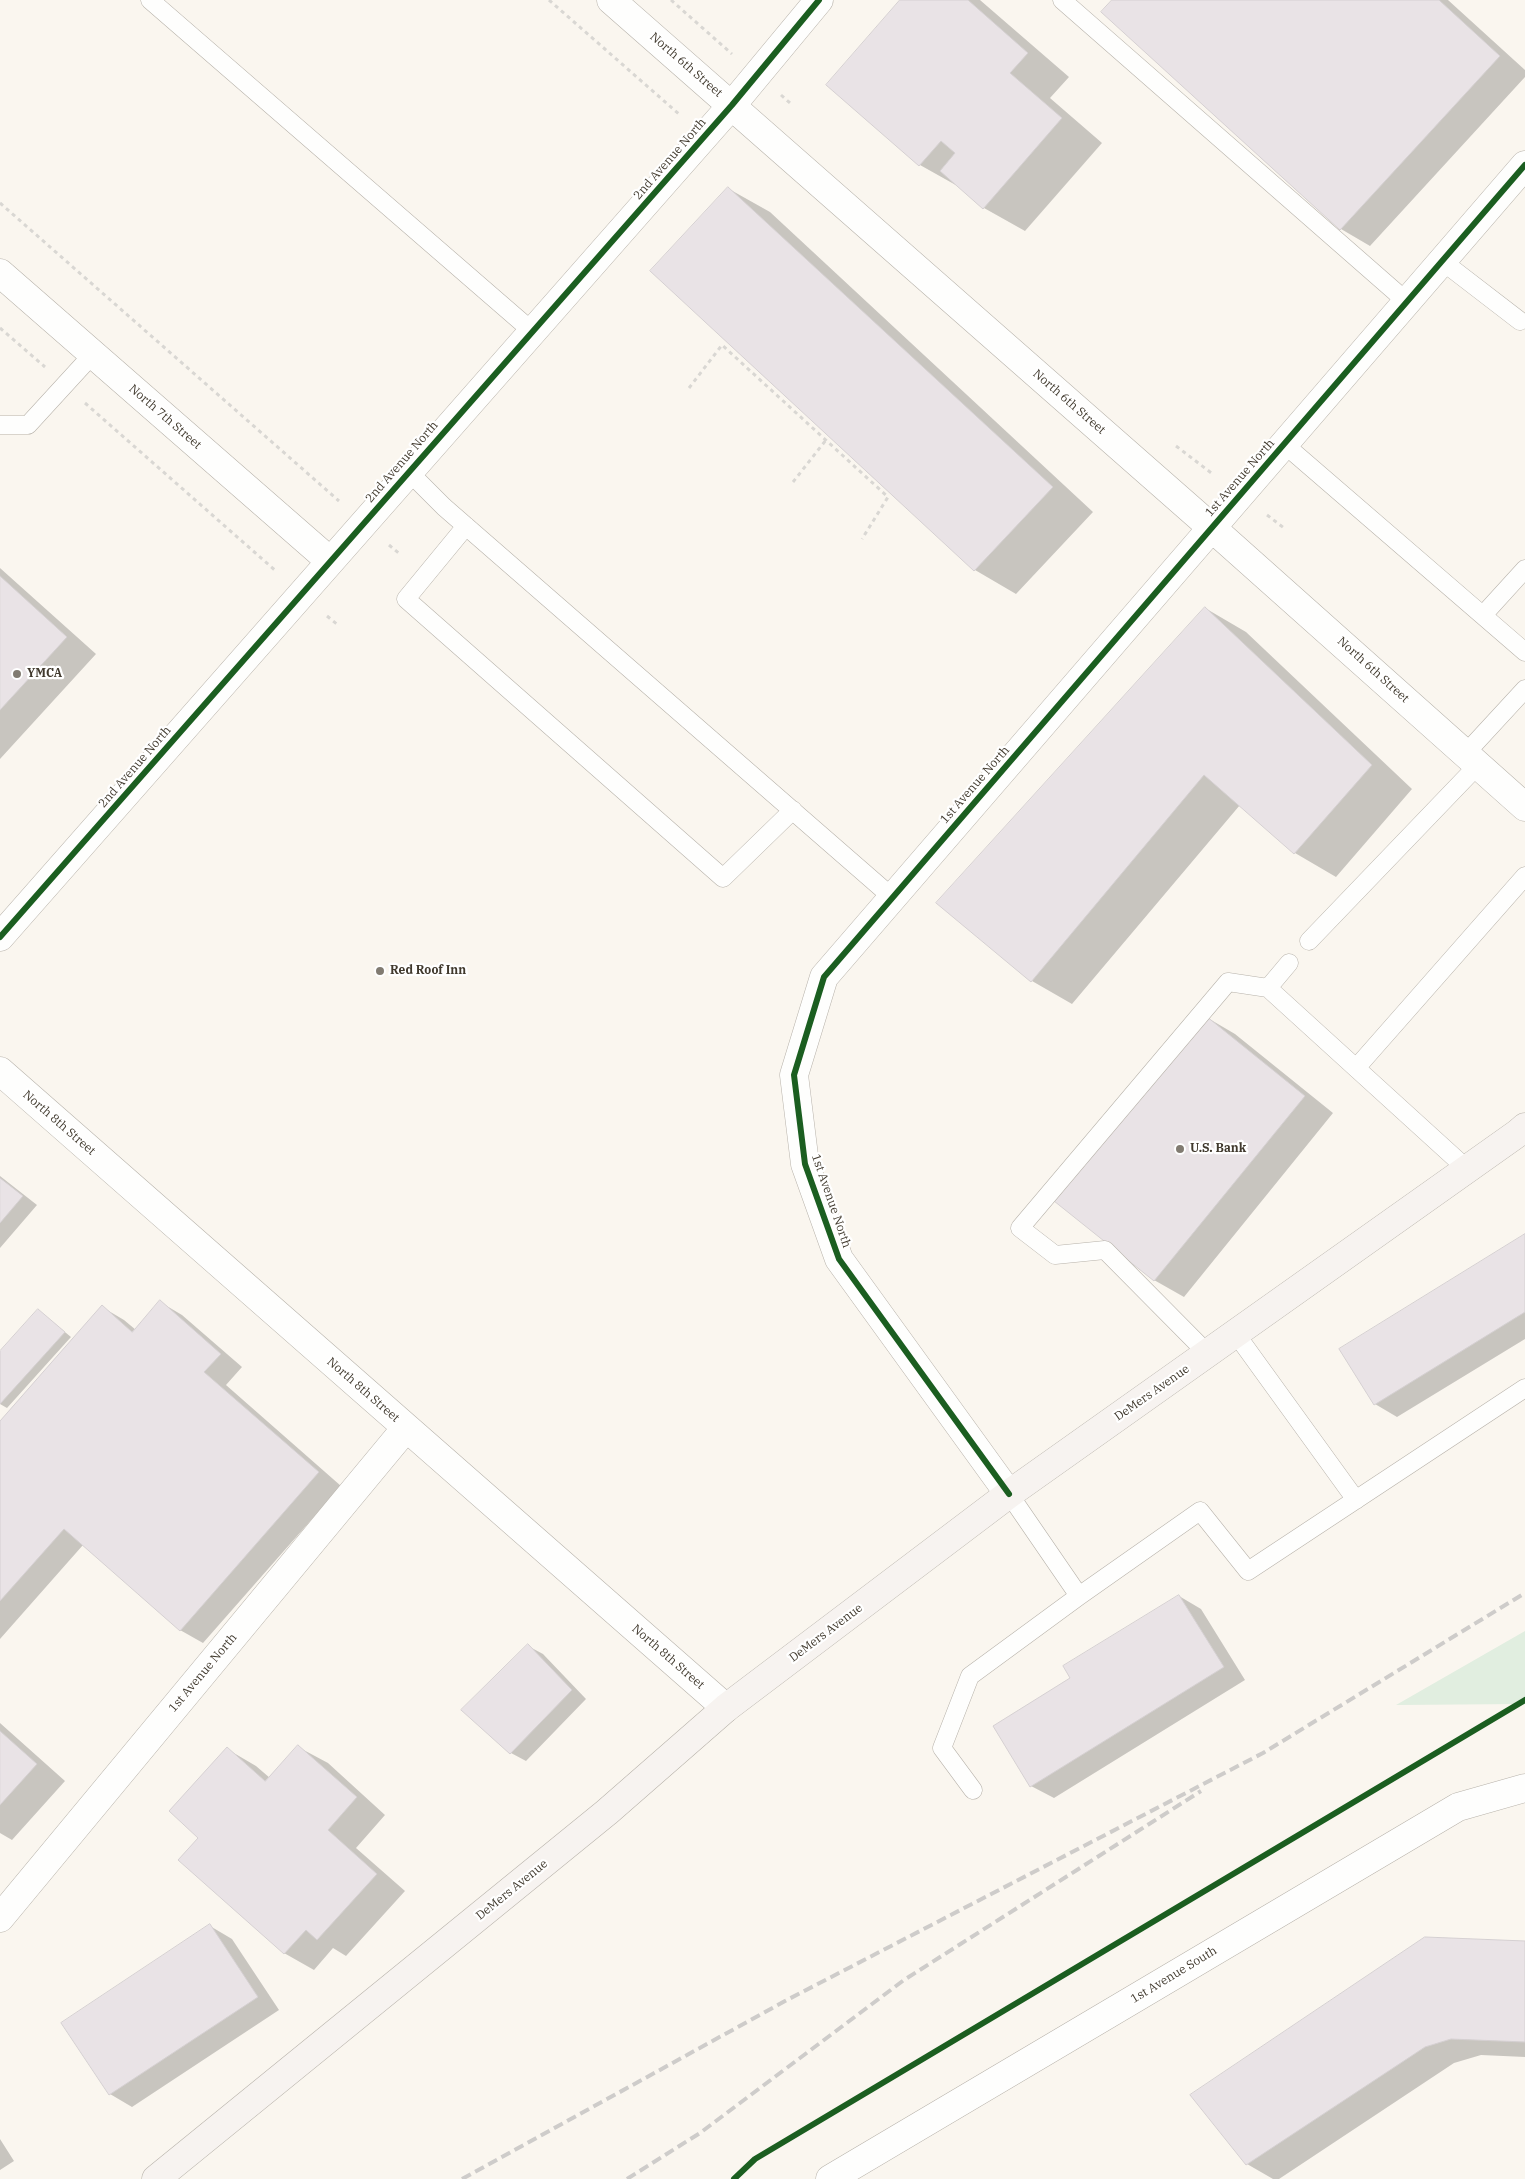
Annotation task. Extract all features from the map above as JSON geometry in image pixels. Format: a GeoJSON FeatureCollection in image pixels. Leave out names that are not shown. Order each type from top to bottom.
{"type":"FeatureCollection","features":[{"type":"Feature","properties":{"kind":"main road","name":"DeMers Avenue"},"geometry":{"type":"LineString","coordinates":[[156,2179],[607,1812],[726,1708],[1010,1494],[1525,1127]]}},
{"type":"Feature","properties":{"kind":"street","name":"North 6th Street"},"geometry":{"type":"LineString","coordinates":[[611,0],[1212,528],[1525,807]]}},
{"type":"Feature","properties":{"kind":"street","name":"2nd Avenue North"},"geometry":{"type":"LineString","coordinates":[[0,937],[705,137],[819,0]]}},
{"type":"Feature","properties":{"kind":"street","name":"1st Avenue North"},"geometry":{"type":"LineString","coordinates":[[1010,1494],[839,1260],[805,1164],[794,1075],[824,977],[1525,165]]}},
{"type":"Feature","properties":{"kind":"street","name":"North 7th Street"},"geometry":{"type":"LineString","coordinates":[[0,273],[330,561]]}},
{"type":"Feature","properties":{"kind":"street","name":"North 8th Street"},"geometry":{"type":"LineString","coordinates":[[0,1071],[726,1708]]}},
{"type":"Feature","properties":{"kind":"street","name":"1st Avenue North"},"geometry":{"type":"LineString","coordinates":[[0,1918],[406,1428]]}},
{"type":"Feature","properties":{"kind":"street","name":"1st Avenue South"},"geometry":{"type":"LineString","coordinates":[[830,2179],[1458,1807],[1525,1788]]}},
{"type":"Feature","properties":{"kind":"lane"},"geometry":{"type":"LineString","coordinates":[[150,0],[533,332]]}},
{"type":"Feature","properties":{"kind":"lane"},"geometry":{"type":"LineString","coordinates":[[1062,0],[1408,302]]}},
{"type":"Feature","properties":{"kind":"lane"},"geometry":{"type":"LineString","coordinates":[[1442,261],[1520,321]]}},
{"type":"Feature","properties":{"kind":"lane"},"geometry":{"type":"LineString","coordinates":[[0,425],[28,425],[93,354]]}},
{"type":"Feature","properties":{"kind":"lane"},"geometry":{"type":"LineString","coordinates":[[1284,444],[1484,614],[1525,652]]}},
{"type":"Feature","properties":{"kind":"lane"},"geometry":{"type":"LineString","coordinates":[[408,472],[466,526],[892,898]]}},
{"type":"Feature","properties":{"kind":"lane"},"geometry":{"type":"LineString","coordinates":[[466,526],[406,599],[723,878],[793,810]]}},
{"type":"Feature","properties":{"kind":"lane"},"geometry":{"type":"LineString","coordinates":[[1484,614],[1525,569]]}},
{"type":"Feature","properties":{"kind":"lane"},"geometry":{"type":"LineString","coordinates":[[1308,941],[1472,759],[1525,689]]}},
{"type":"Feature","properties":{"kind":"lane"},"geometry":{"type":"LineString","coordinates":[[1357,1067],[1525,876]]}},
{"type":"Feature","properties":{"kind":"lane"},"geometry":{"type":"LineString","coordinates":[[1268,988],[1289,963]]}},
{"type":"Feature","properties":{"kind":"lane"},"geometry":{"type":"LineString","coordinates":[[1208,1354],[1105,1250],[1055,1255],[1020,1228],[1228,982],[1268,988],[1467,1169]]}},
{"type":"Feature","properties":{"kind":"lane"},"geometry":{"type":"LineString","coordinates":[[1236,1334],[1356,1500]]}},
{"type":"Feature","properties":{"kind":"lane"},"geometry":{"type":"LineString","coordinates":[[973,1790],[942,1748],[970,1676],[1079,1596],[1200,1511],[1248,1571],[1525,1388]]}},
{"type":"Feature","properties":{"kind":"lane"},"geometry":{"type":"LineString","coordinates":[[1010,1494],[1079,1596]]}},
{"type":"Feature","properties":{"kind":"path"},"geometry":{"type":"LineString","coordinates":[[549,0],[705,137]]}},
{"type":"Feature","properties":{"kind":"path"},"geometry":{"type":"LineString","coordinates":[[0,203],[401,555]]}},
{"type":"Feature","properties":{"kind":"path"},"geometry":{"type":"LineString","coordinates":[[0,328],[338,625]]}},
{"type":"Feature","properties":{"kind":"path"},"geometry":{"type":"LineString","coordinates":[[689,388],[722,345],[888,497],[862,539]]}},
{"type":"Feature","properties":{"kind":"path"},"geometry":{"type":"LineString","coordinates":[[793,482],[826,440]]}},
{"type":"Feature","properties":{"kind":"green space"},"geometry":{"type":"Polygon","coordinates":[[[1525,1631],[1525,1704],[1396,1705],[1525,1631]]]}},
{"type":"Feature","properties":{"kind":"building"},"geometry":{"type":"Polygon","coordinates":[[[900,0],[968,0],[1028,53],[1010,73],[1062,118],[983,209],[940,171],[955,153],[941,141],[919,166],[826,85],[900,0]]]}},
{"type":"Feature","properties":{"kind":"building"},"geometry":{"type":"Polygon","coordinates":[[[1112,0],[1439,0],[1500,56],[1340,230],[1101,12],[1112,0]]]}},
{"type":"Feature","properties":{"kind":"building"},"geometry":{"type":"Polygon","coordinates":[[[728,187],[1053,487],[974,571],[650,271],[728,187]]]}},
{"type":"Feature","properties":{"kind":"building","name":"YMCA"},"geometry":{"type":"Polygon","coordinates":[[[0,576],[67,637],[0,710],[0,576]]]}},
{"type":"Feature","properties":{"kind":"building"},"geometry":{"type":"Polygon","coordinates":[[[1205,607],[1372,765],[1294,854],[1204,775],[1031,982],[936,903],[1205,607]]]}},
{"type":"Feature","properties":{"kind":"building","name":"U.S. Bank"},"geometry":{"type":"Polygon","coordinates":[[[1206,1016],[1305,1096],[1154,1281],[1054,1201],[1206,1016]]]}},
{"type":"Feature","properties":{"kind":"building"},"geometry":{"type":"Polygon","coordinates":[[[0,1178],[23,1196],[0,1223],[0,1178]]]}},
{"type":"Feature","properties":{"kind":"building"},"geometry":{"type":"Polygon","coordinates":[[[1525,1234],[1525,1312],[1374,1405],[1339,1349],[1525,1234]]]}},
{"type":"Feature","properties":{"kind":"building"},"geometry":{"type":"Polygon","coordinates":[[[160,1300],[221,1354],[204,1372],[319,1472],[180,1631],[64,1529],[0,1601],[0,1421],[102,1305],[132,1332],[160,1300]]]}},
{"type":"Feature","properties":{"kind":"building"},"geometry":{"type":"Polygon","coordinates":[[[38,1309],[65,1332],[0,1404],[0,1351],[38,1309]]]}},
{"type":"Feature","properties":{"kind":"building"},"geometry":{"type":"Polygon","coordinates":[[[1179,1595],[1224,1667],[1030,1787],[993,1726],[1070,1678],[1063,1666],[1179,1595]]]}},
{"type":"Feature","properties":{"kind":"building"},"geometry":{"type":"Polygon","coordinates":[[[528,1644],[572,1690],[510,1754],[461,1710],[528,1644]]]}},
{"type":"Feature","properties":{"kind":"building"},"geometry":{"type":"Polygon","coordinates":[[[0,1731],[37,1764],[0,1805],[0,1731]]]}},
{"type":"Feature","properties":{"kind":"building"},"geometry":{"type":"Polygon","coordinates":[[[298,1745],[357,1797],[328,1830],[377,1874],[317,1940],[306,1930],[284,1954],[178,1860],[198,1838],[169,1811],[227,1747],[265,1781],[298,1745]]]}},
{"type":"Feature","properties":{"kind":"building"},"geometry":{"type":"Polygon","coordinates":[[[210,1924],[258,1997],[109,2095],[61,2023],[210,1924]]]}},
{"type":"Feature","properties":{"kind":"building"},"geometry":{"type":"Polygon","coordinates":[[[1425,1937],[1525,1941],[1525,2042],[1451,2039],[1425,2047],[1246,2165],[1190,2095],[1425,1937]]]}},
{"type":"Feature","properties":{"kind":"railway"},"geometry":{"type":"LineString","coordinates":[[462,2179],[785,2001],[1263,1753],[1525,1593]]}},
{"type":"Feature","properties":{"kind":"railway"},"geometry":{"type":"LineString","coordinates":[[627,2179],[700,2133],[904,1980],[1201,1791]]}},
{"type":"Feature","properties":{"kind":"cycle path"},"geometry":{"type":"LineString","coordinates":[[0,937],[732,105],[819,0]]}},
{"type":"Feature","properties":{"kind":"cycle path"},"geometry":{"type":"LineString","coordinates":[[1009,1494],[839,1259],[805,1164],[794,1075],[824,977],[1525,165]]}},
{"type":"Feature","properties":{"kind":"cycle path"},"geometry":{"type":"LineString","coordinates":[[734,2179],[755,2159],[1525,1700]]}},
{"type":"Feature","properties":{"kind":"place","name":"YMCA"},"geometry":{"type":"Point","coordinates":[17,674]}},
{"type":"Feature","properties":{"kind":"place","name":"Red Roof Inn"},"geometry":{"type":"Point","coordinates":[380,971]}},
{"type":"Feature","properties":{"kind":"place","name":"U.S. Bank"},"geometry":{"type":"Point","coordinates":[1180,1149]}}]}
